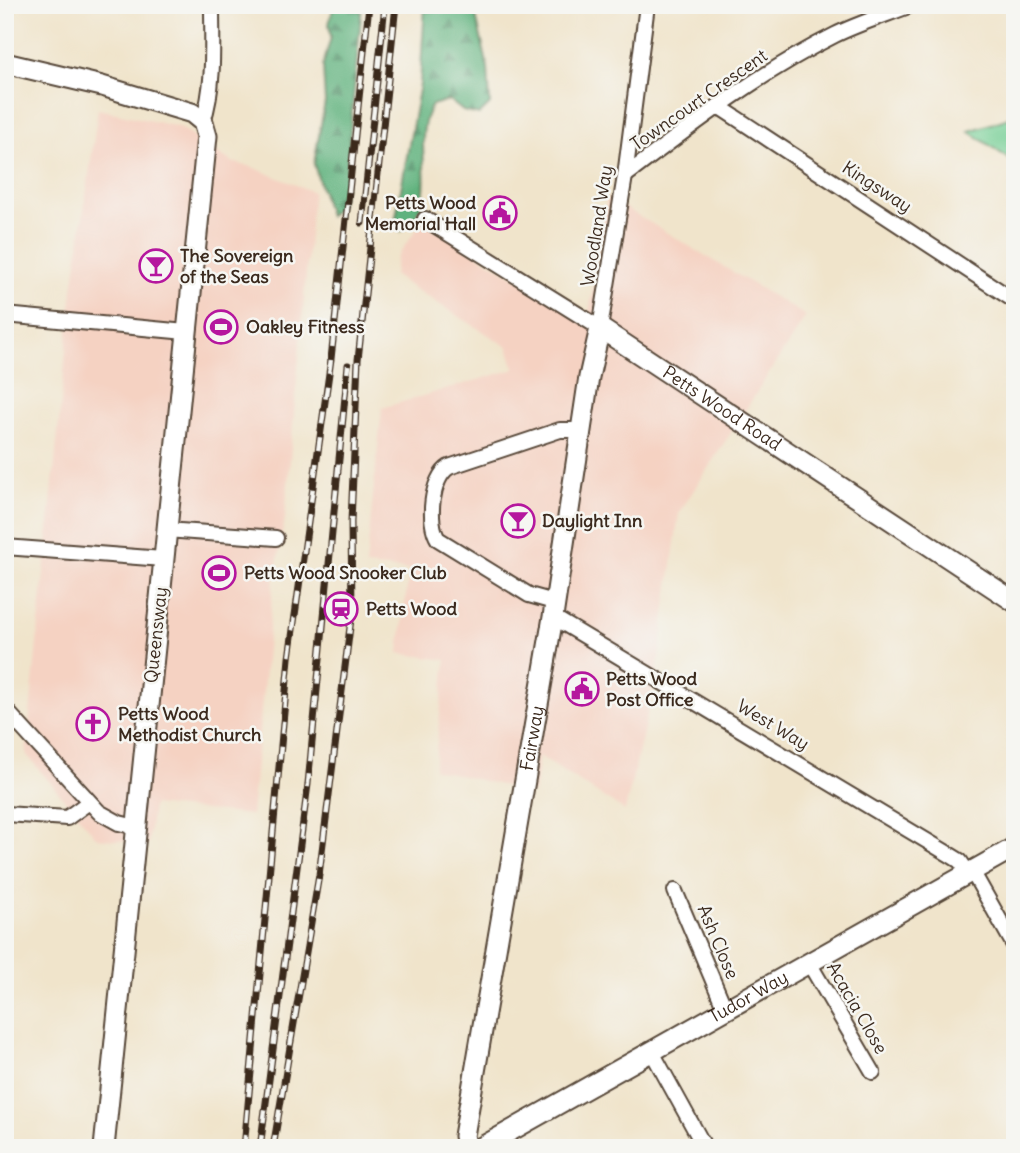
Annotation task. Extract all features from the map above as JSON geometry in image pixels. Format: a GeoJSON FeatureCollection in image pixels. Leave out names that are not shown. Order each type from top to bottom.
{"type":"FeatureCollection","features":[{"type":"Feature","properties":{"kind":"street"},"geometry":{"type":"LineString","coordinates":[[5,63],[192,113],[203,122],[209,102],[214,55],[212,5]]}},
{"type":"Feature","properties":{"kind":"street","name":"Woodland Way"},"geometry":{"type":"LineString","coordinates":[[600,328],[625,176],[647,5]]}},
{"type":"Feature","properties":{"kind":"street","name":"Towncourt Crescent"},"geometry":{"type":"LineString","coordinates":[[625,176],[718,106],[773,70],[837,34],[911,5]]}},
{"type":"Feature","properties":{"kind":"street","name":"Kingsway"},"geometry":{"type":"LineString","coordinates":[[718,106],[1015,301]]}},
{"type":"Feature","properties":{"kind":"street","name":"Queensway"},"geometry":{"type":"LineString","coordinates":[[104,1148],[207,145],[203,122]]}},
{"type":"Feature","properties":{"kind":"street","name":"Petts Wood Road"},"geometry":{"type":"LineString","coordinates":[[425,219],[600,328],[1015,602]]}},
{"type":"Feature","properties":{"kind":"street"},"geometry":{"type":"LineString","coordinates":[[5,315],[186,332]]}},
{"type":"Feature","properties":{"kind":"street","name":"Fairway"},"geometry":{"type":"LineString","coordinates":[[467,1148],[464,1136],[600,328]]}},
{"type":"Feature","properties":{"kind":"street","name":"West Way"},"geometry":{"type":"LineString","coordinates":[[581,430],[560,430],[449,467],[440,473],[431,526],[438,538],[960,861],[970,872],[1015,947]]}},
{"type":"Feature","properties":{"kind":"street"},"geometry":{"type":"LineString","coordinates":[[166,530],[276,538]]}},
{"type":"Feature","properties":{"kind":"street"},"geometry":{"type":"LineString","coordinates":[[5,547],[163,559]]}},
{"type":"Feature","properties":{"kind":"street"},"geometry":{"type":"LineString","coordinates":[[5,709],[89,802],[107,818],[136,827]]}},
{"type":"Feature","properties":{"kind":"street"},"geometry":{"type":"LineString","coordinates":[[5,814],[67,818],[89,802]]}},
{"type":"Feature","properties":{"kind":"street","name":"Tudor Way"},"geometry":{"type":"LineString","coordinates":[[490,1146],[725,1009],[1015,847]]}},
{"type":"Feature","properties":{"kind":"street","name":"Ash Close"},"geometry":{"type":"LineString","coordinates":[[675,891],[725,1009]]}},
{"type":"Feature","properties":{"kind":"street","name":"Acacia Close"},"geometry":{"type":"LineString","coordinates":[[809,963],[873,1072]]}},
{"type":"Feature","properties":{"kind":"street"},"geometry":{"type":"LineString","coordinates":[[652,1052],[705,1148]]}},
{"type":"Feature","properties":{"kind":"shaded area"},"geometry":{"type":"Polygon","coordinates":[[[98,109],[179,127],[232,162],[252,167],[313,192],[285,518],[273,587],[251,815],[153,805],[148,844],[97,838],[26,754],[70,311],[98,109]]]}},
{"type":"Feature","properties":{"kind":"shaded area"},"geometry":{"type":"Polygon","coordinates":[[[607,197],[806,316],[679,513],[657,672],[625,811],[539,756],[534,793],[434,769],[446,660],[399,653],[409,570],[366,566],[382,408],[515,369],[508,347],[394,276],[396,258],[422,222],[588,320],[607,197]]]}},
{"type":"Feature","properties":{"kind":"green space"},"geometry":{"type":"Polygon","coordinates":[[[334,5],[362,5],[345,186],[340,205],[329,216],[314,164],[325,102],[323,66],[331,37],[329,24],[334,5]]]}},
{"type":"Feature","properties":{"kind":"green space"},"geometry":{"type":"Polygon","coordinates":[[[425,5],[476,5],[488,68],[490,104],[479,115],[463,111],[449,100],[432,105],[425,120],[423,136],[422,203],[415,218],[401,231],[395,222],[420,84],[425,5]]]}},
{"type":"Feature","properties":{"kind":"green space"},"geometry":{"type":"Polygon","coordinates":[[[1015,116],[1015,163],[969,131],[1015,116]]]}},
{"type":"Feature","properties":{"kind":"railway"},"geometry":{"type":"LineString","coordinates":[[244,1148],[289,658],[331,359],[369,5]]}},
{"type":"Feature","properties":{"kind":"railway"},"geometry":{"type":"LineString","coordinates":[[362,223],[385,5]]}},
{"type":"Feature","properties":{"kind":"railway"},"geometry":{"type":"LineString","coordinates":[[273,1148],[319,875],[352,611],[351,522],[358,360],[396,5]]}},
{"type":"Feature","properties":{"kind":"railway"},"geometry":{"type":"LineString","coordinates":[[260,1148],[308,784],[348,365]]}},
{"type":"Feature","properties":{"kind":"place","name":"Petts Wood Memorial Hall"},"geometry":{"type":"Point","coordinates":[500,213]}},
{"type":"Feature","properties":{"kind":"place","name":"The Sovereign of the Seas"},"geometry":{"type":"Point","coordinates":[156,266]}},
{"type":"Feature","properties":{"kind":"place","name":"Oakley Fitness"},"geometry":{"type":"Point","coordinates":[221,327]}},
{"type":"Feature","properties":{"kind":"place","name":"Daylight Inn"},"geometry":{"type":"Point","coordinates":[518,521]}},
{"type":"Feature","properties":{"kind":"place","name":"Petts Wood Snooker Club"},"geometry":{"type":"Point","coordinates":[219,573]}},
{"type":"Feature","properties":{"kind":"place","name":"Petts Wood"},"geometry":{"type":"Point","coordinates":[341,609]}},
{"type":"Feature","properties":{"kind":"place","name":"Petts Wood Post Office"},"geometry":{"type":"Point","coordinates":[582,689]}},
{"type":"Feature","properties":{"kind":"place","name":"Petts Wood Methodist Church"},"geometry":{"type":"Point","coordinates":[93,724]}}]}
